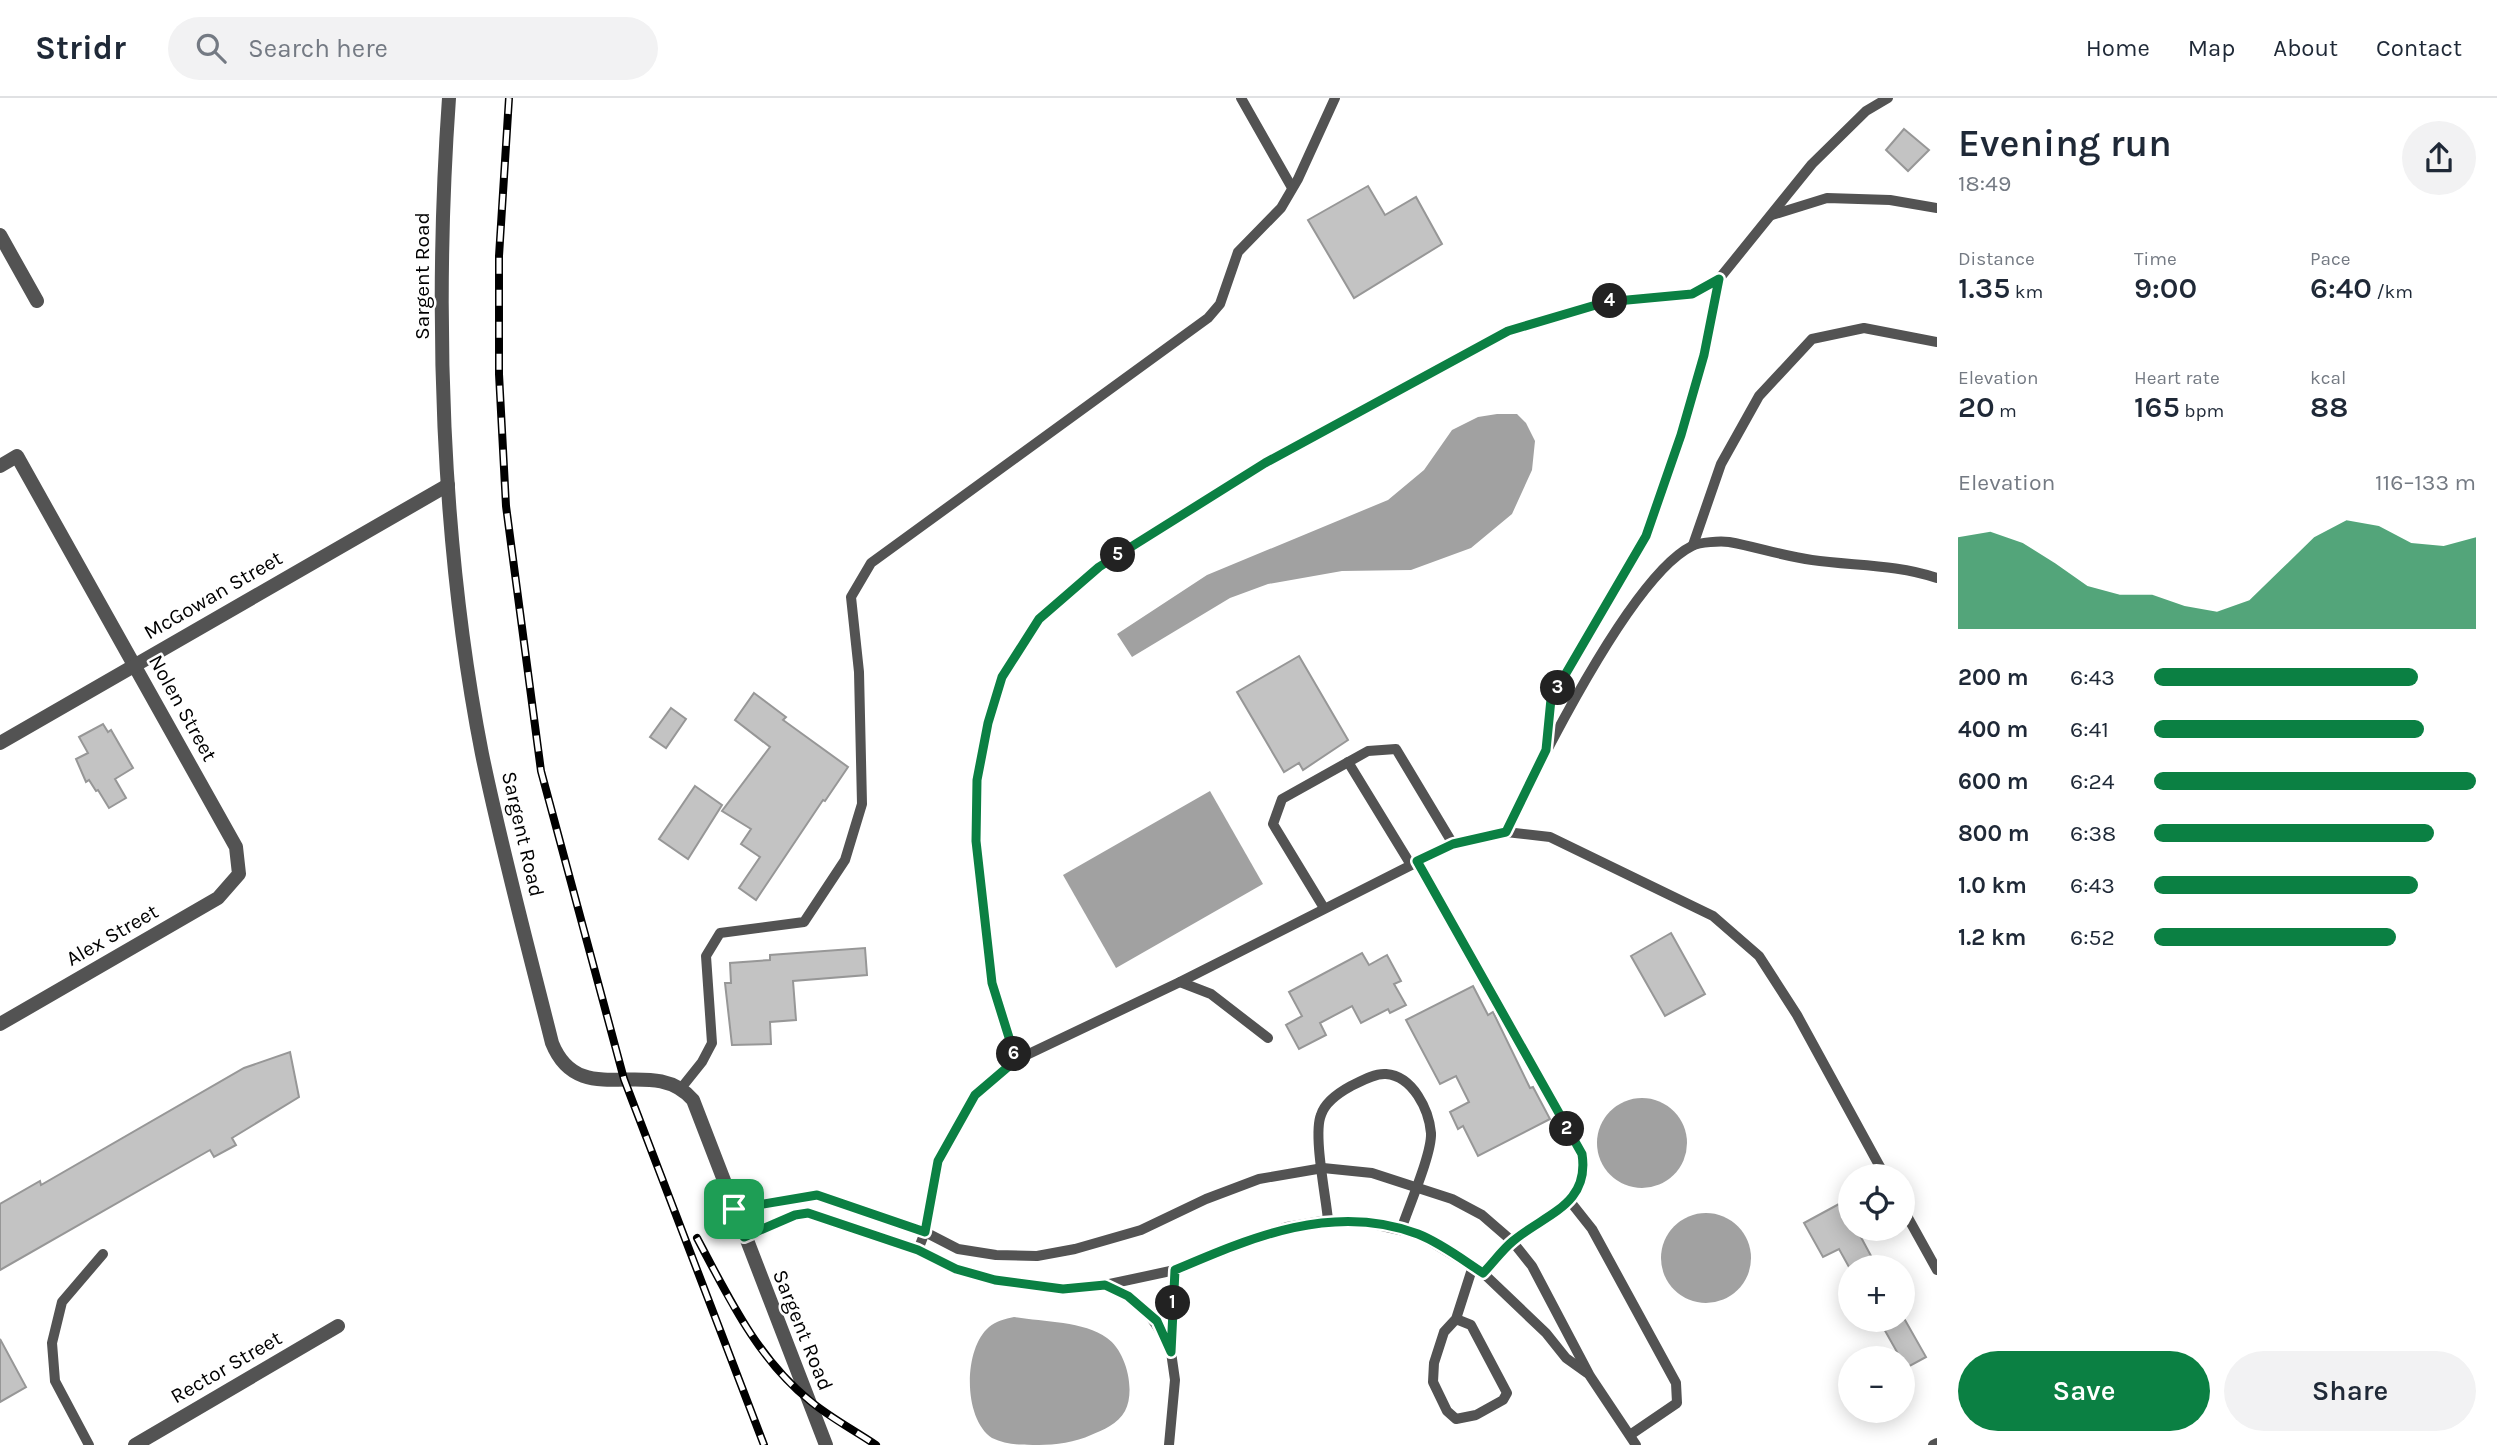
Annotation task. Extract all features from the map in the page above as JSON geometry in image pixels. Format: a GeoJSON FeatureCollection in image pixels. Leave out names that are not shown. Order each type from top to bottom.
{"type":"FeatureCollection","features":[{"type":"Feature","properties":{"kind":"street","name":"Sargent Road"},"geometry":{"type":"LineString","coordinates":[[449,98],[443,219],[442,334],[448,485],[464,632],[482,752],[552,1043],[558,1059],[571,1072],[591,1078],[665,1081],[682,1087],[693,1100],[705,1125],[744,1237],[826,1445]]}},
{"type":"Feature","properties":{"kind":"street"},"geometry":{"type":"LineString","coordinates":[[0,235],[37,301]]}},
{"type":"Feature","properties":{"kind":"street","name":"Nolen Street"},"geometry":{"type":"LineString","coordinates":[[0,466],[17,456],[236,846],[239,874]]}},
{"type":"Feature","properties":{"kind":"street","name":"McGowan Street"},"geometry":{"type":"LineString","coordinates":[[0,743],[448,485]]}},
{"type":"Feature","properties":{"kind":"street","name":"Alex Street"},"geometry":{"type":"LineString","coordinates":[[0,1024],[218,898],[239,874]]}},
{"type":"Feature","properties":{"kind":"street","name":"Rector Street"},"geometry":{"type":"LineString","coordinates":[[135,1445],[338,1326]]}},
{"type":"Feature","properties":{"kind":"lane"},"geometry":{"type":"LineString","coordinates":[[1241,98],[1291,187]]}},
{"type":"Feature","properties":{"kind":"lane"},"geometry":{"type":"LineString","coordinates":[[682,1087],[702,1062],[712,1043],[706,956],[720,933],[804,922],[845,860],[862,804],[859,672],[850,597],[858,581],[871,563],[1209,318],[1220,304],[1238,253],[1281,208],[1333,107],[1335,98]]}},
{"type":"Feature","properties":{"kind":"lane"},"geometry":{"type":"LineString","coordinates":[[1016,1060],[992,983],[976,841],[977,780],[988,723],[1002,677],[1039,619],[1099,567],[1265,463],[1508,331],[1606,302],[1692,294],[1719,279],[1812,164],[1866,111],[1888,98]]}},
{"type":"Feature","properties":{"kind":"lane"},"geometry":{"type":"LineString","coordinates":[[1771,215],[1827,198],[1890,200],[1937,208]]}},
{"type":"Feature","properties":{"kind":"lane"},"geometry":{"type":"LineString","coordinates":[[1546,750],[1551,699],[1646,536],[1681,435],[1704,355],[1719,279]]}},
{"type":"Feature","properties":{"kind":"lane"},"geometry":{"type":"LineString","coordinates":[[1506,832],[1546,750],[1651,580],[1693,545],[1721,464],[1759,396],[1812,339],[1864,328],[1937,342]]}},
{"type":"Feature","properties":{"kind":"lane"},"geometry":{"type":"LineString","coordinates":[[1693,545],[1727,542],[1772,554],[1815,561],[1912,569],[1937,578]]}},
{"type":"Feature","properties":{"kind":"lane"},"geometry":{"type":"LineString","coordinates":[[1324,908],[1273,824],[1282,799],[1368,751],[1396,749],[1453,844]]}},
{"type":"Feature","properties":{"kind":"lane"},"geometry":{"type":"LineString","coordinates":[[1348,762],[1414,863],[1582,1154],[1584,1171],[1579,1190],[1512,1241],[1483,1273]]}},
{"type":"Feature","properties":{"kind":"lane"},"geometry":{"type":"LineString","coordinates":[[918,1250],[925,1232],[938,1161],[975,1095],[1016,1060],[1180,982],[1453,844],[1506,832],[1550,837],[1713,916],[1759,956],[1797,1015],[1878,1164]]}},
{"type":"Feature","properties":{"kind":"lane"},"geometry":{"type":"LineString","coordinates":[[1180,982],[1211,994],[1268,1038]]}},
{"type":"Feature","properties":{"kind":"lane"},"geometry":{"type":"LineString","coordinates":[[1328,1220],[1318,1130],[1321,1113],[1339,1092],[1366,1079],[1386,1074],[1403,1080],[1416,1091],[1428,1117],[1431,1137],[1401,1230]]}},
{"type":"Feature","properties":{"kind":"lane"},"geometry":{"type":"LineString","coordinates":[[734,1209],[817,1195],[925,1232],[968,1251],[1037,1256],[1075,1249],[1141,1230],[1206,1199],[1259,1179],[1323,1168],[1372,1173],[1452,1199],[1482,1215],[1512,1241],[1532,1266],[1590,1376],[1636,1445]]}},
{"type":"Feature","properties":{"kind":"lane"},"geometry":{"type":"LineString","coordinates":[[1569,1200],[1592,1229],[1676,1383],[1677,1403],[1630,1435]]}},
{"type":"Feature","properties":{"kind":"lane"},"geometry":{"type":"LineString","coordinates":[[744,1237],[795,1215],[808,1213],[918,1250],[956,1269],[995,1280],[1063,1289],[1105,1285],[1175,1270],[1257,1237],[1328,1220],[1373,1224],[1419,1234],[1483,1273],[1546,1333],[1566,1358],[1590,1376]]}},
{"type":"Feature","properties":{"kind":"lane"},"geometry":{"type":"LineString","coordinates":[[1915,1230],[1937,1270]]}},
{"type":"Feature","properties":{"kind":"lane"},"geometry":{"type":"LineString","coordinates":[[89,1445],[55,1381],[52,1343],[62,1302],[103,1254]]}},
{"type":"Feature","properties":{"kind":"lane"},"geometry":{"type":"LineString","coordinates":[[1456,1318],[1471,1325],[1507,1392],[1503,1400],[1464,1420],[1456,1419],[1447,1411],[1433,1382],[1434,1363],[1444,1332],[1456,1318],[1473,1266]]}},
{"type":"Feature","properties":{"kind":"lane"},"geometry":{"type":"LineString","coordinates":[[1169,1445],[1175,1380],[1171,1352],[1175,1270]]}},
{"type":"Feature","properties":{"kind":"lane"},"geometry":{"type":"LineString","coordinates":[[1105,1285],[1128,1296],[1157,1321],[1171,1352]]}},
{"type":"Feature","properties":{"kind":"shaded area"},"geometry":{"type":"Polygon","coordinates":[[[1517,414],[1526,423],[1535,441],[1532,470],[1512,514],[1471,548],[1411,570],[1342,571],[1268,584],[1230,598],[1132,657],[1117,634],[1207,575],[1388,500],[1424,470],[1452,430],[1478,417],[1517,414]]]}},
{"type":"Feature","properties":{"kind":"shaded area"},"geometry":{"type":"Polygon","coordinates":[[[1210,791],[1263,884],[1116,968],[1063,875],[1210,791]]]}},
{"type":"Feature","properties":{"kind":"shaded area"},"geometry":{"type":"Polygon","coordinates":[[[1642,1098],[1659,1102],[1674,1111],[1683,1126],[1687,1143],[1683,1160],[1674,1175],[1659,1184],[1642,1188],[1625,1184],[1610,1175],[1601,1160],[1597,1143],[1601,1126],[1610,1111],[1625,1102],[1642,1098]]]}},
{"type":"Feature","properties":{"kind":"shaded area"},"geometry":{"type":"Polygon","coordinates":[[[1706,1213],[1723,1217],[1738,1226],[1747,1241],[1751,1258],[1747,1275],[1738,1290],[1723,1299],[1706,1303],[1689,1299],[1674,1290],[1665,1275],[1661,1258],[1665,1241],[1674,1226],[1689,1217],[1706,1213]]]}},
{"type":"Feature","properties":{"kind":"shaded area"},"geometry":{"type":"Polygon","coordinates":[[[1014,1317],[1087,1328],[1098,1332],[1114,1344],[1124,1361],[1130,1393],[1125,1411],[1118,1420],[1085,1437],[1052,1444],[1020,1445],[1003,1442],[992,1438],[982,1429],[971,1400],[974,1351],[980,1337],[989,1327],[1014,1317]]]}},
{"type":"Feature","properties":{"kind":"building"},"geometry":{"type":"Polygon","coordinates":[[[1904,129],[1929,150],[1908,171],[1886,150],[1904,129]]]}},
{"type":"Feature","properties":{"kind":"building"},"geometry":{"type":"Polygon","coordinates":[[[1368,186],[1385,215],[1416,197],[1442,244],[1354,298],[1308,220],[1368,186]]]}},
{"type":"Feature","properties":{"kind":"building"},"geometry":{"type":"Polygon","coordinates":[[[1299,656],[1348,740],[1303,770],[1299,763],[1284,772],[1237,692],[1299,656]]]}},
{"type":"Feature","properties":{"kind":"building"},"geometry":{"type":"Polygon","coordinates":[[[754,693],[786,717],[783,720],[848,767],[756,900],[739,888],[760,857],[741,844],[751,829],[722,811],[770,747],[735,720],[754,693]]]}},
{"type":"Feature","properties":{"kind":"building"},"geometry":{"type":"Polygon","coordinates":[[[671,708],[686,719],[666,748],[650,737],[671,708]]]}},
{"type":"Feature","properties":{"kind":"building"},"geometry":{"type":"Polygon","coordinates":[[[103,724],[108,732],[111,730],[133,768],[115,779],[126,798],[109,808],[98,790],[96,791],[89,780],[86,782],[76,759],[88,753],[79,737],[103,724]]]}},
{"type":"Feature","properties":{"kind":"building"},"geometry":{"type":"Polygon","coordinates":[[[695,786],[722,805],[688,859],[659,839],[695,786]]]}},
{"type":"Feature","properties":{"kind":"building"},"geometry":{"type":"Polygon","coordinates":[[[1671,933],[1705,994],[1665,1016],[1631,956],[1671,933]]]}},
{"type":"Feature","properties":{"kind":"building"},"geometry":{"type":"Polygon","coordinates":[[[865,948],[867,975],[793,981],[796,1020],[770,1022],[771,1044],[732,1045],[725,983],[731,983],[730,963],[770,960],[770,955],[865,948]]]}},
{"type":"Feature","properties":{"kind":"building"},"geometry":{"type":"Polygon","coordinates":[[[1362,953],[1369,965],[1387,955],[1401,981],[1394,984],[1406,1005],[1390,1013],[1388,1009],[1361,1023],[1352,1006],[1320,1023],[1326,1035],[1299,1049],[1286,1025],[1302,1016],[1289,992],[1362,953]]]}},
{"type":"Feature","properties":{"kind":"building"},"geometry":{"type":"Polygon","coordinates":[[[1473,986],[1488,1015],[1493,1012],[1530,1088],[1533,1087],[1550,1119],[1478,1156],[1463,1126],[1458,1129],[1450,1112],[1469,1102],[1456,1076],[1440,1084],[1406,1020],[1473,986]]]}},
{"type":"Feature","properties":{"kind":"building"},"geometry":{"type":"Polygon","coordinates":[[[290,1052],[299,1097],[232,1138],[236,1145],[214,1157],[210,1150],[0,1270],[0,1204],[40,1181],[41,1185],[244,1068],[290,1052]]]}},
{"type":"Feature","properties":{"kind":"building"},"geometry":{"type":"Polygon","coordinates":[[[1838,1205],[1838,1241],[1863,1241],[1871,1255],[1842,1255],[1839,1249],[1823,1257],[1804,1223],[1838,1205]]]}},
{"type":"Feature","properties":{"kind":"building"},"geometry":{"type":"Polygon","coordinates":[[[1886,1332],[1912,1332],[1926,1357],[1915,1363],[1915,1346],[1894,1346],[1886,1332]]]}},
{"type":"Feature","properties":{"kind":"building"},"geometry":{"type":"Polygon","coordinates":[[[0,1339],[26,1387],[0,1402],[0,1339]]]}},
{"type":"Feature","properties":{"kind":"railway"},"geometry":{"type":"LineString","coordinates":[[509,98],[499,256],[499,374],[506,506],[541,771],[624,1079],[764,1445]]}},
{"type":"Feature","properties":{"kind":"railway"},"geometry":{"type":"LineString","coordinates":[[697,1238],[745,1325],[774,1365],[817,1406],[876,1445]]}},
{"type":"Feature","properties":{"kind":"route"},"geometry":{"type":"LineString","coordinates":[[1719,279],[1704,355],[1681,435],[1646,536],[1551,699],[1546,750],[1506,832],[1453,844],[1417,861],[1582,1154],[1584,1171],[1579,1190],[1562,1207],[1512,1241],[1483,1273],[1419,1234],[1373,1224],[1328,1220],[1287,1227],[1227,1248],[1175,1270],[1171,1352],[1157,1321],[1128,1296],[1105,1285],[1063,1289],[995,1280],[956,1269],[918,1250],[808,1213],[795,1215],[744,1237],[734,1209],[803,1195],[817,1195],[925,1232],[938,1161],[975,1095],[1016,1060],[992,983],[976,841],[977,780],[988,723],[1002,677],[1039,619],[1099,567],[1265,463],[1508,331],[1606,302],[1692,294],[1719,279]]}}]}
